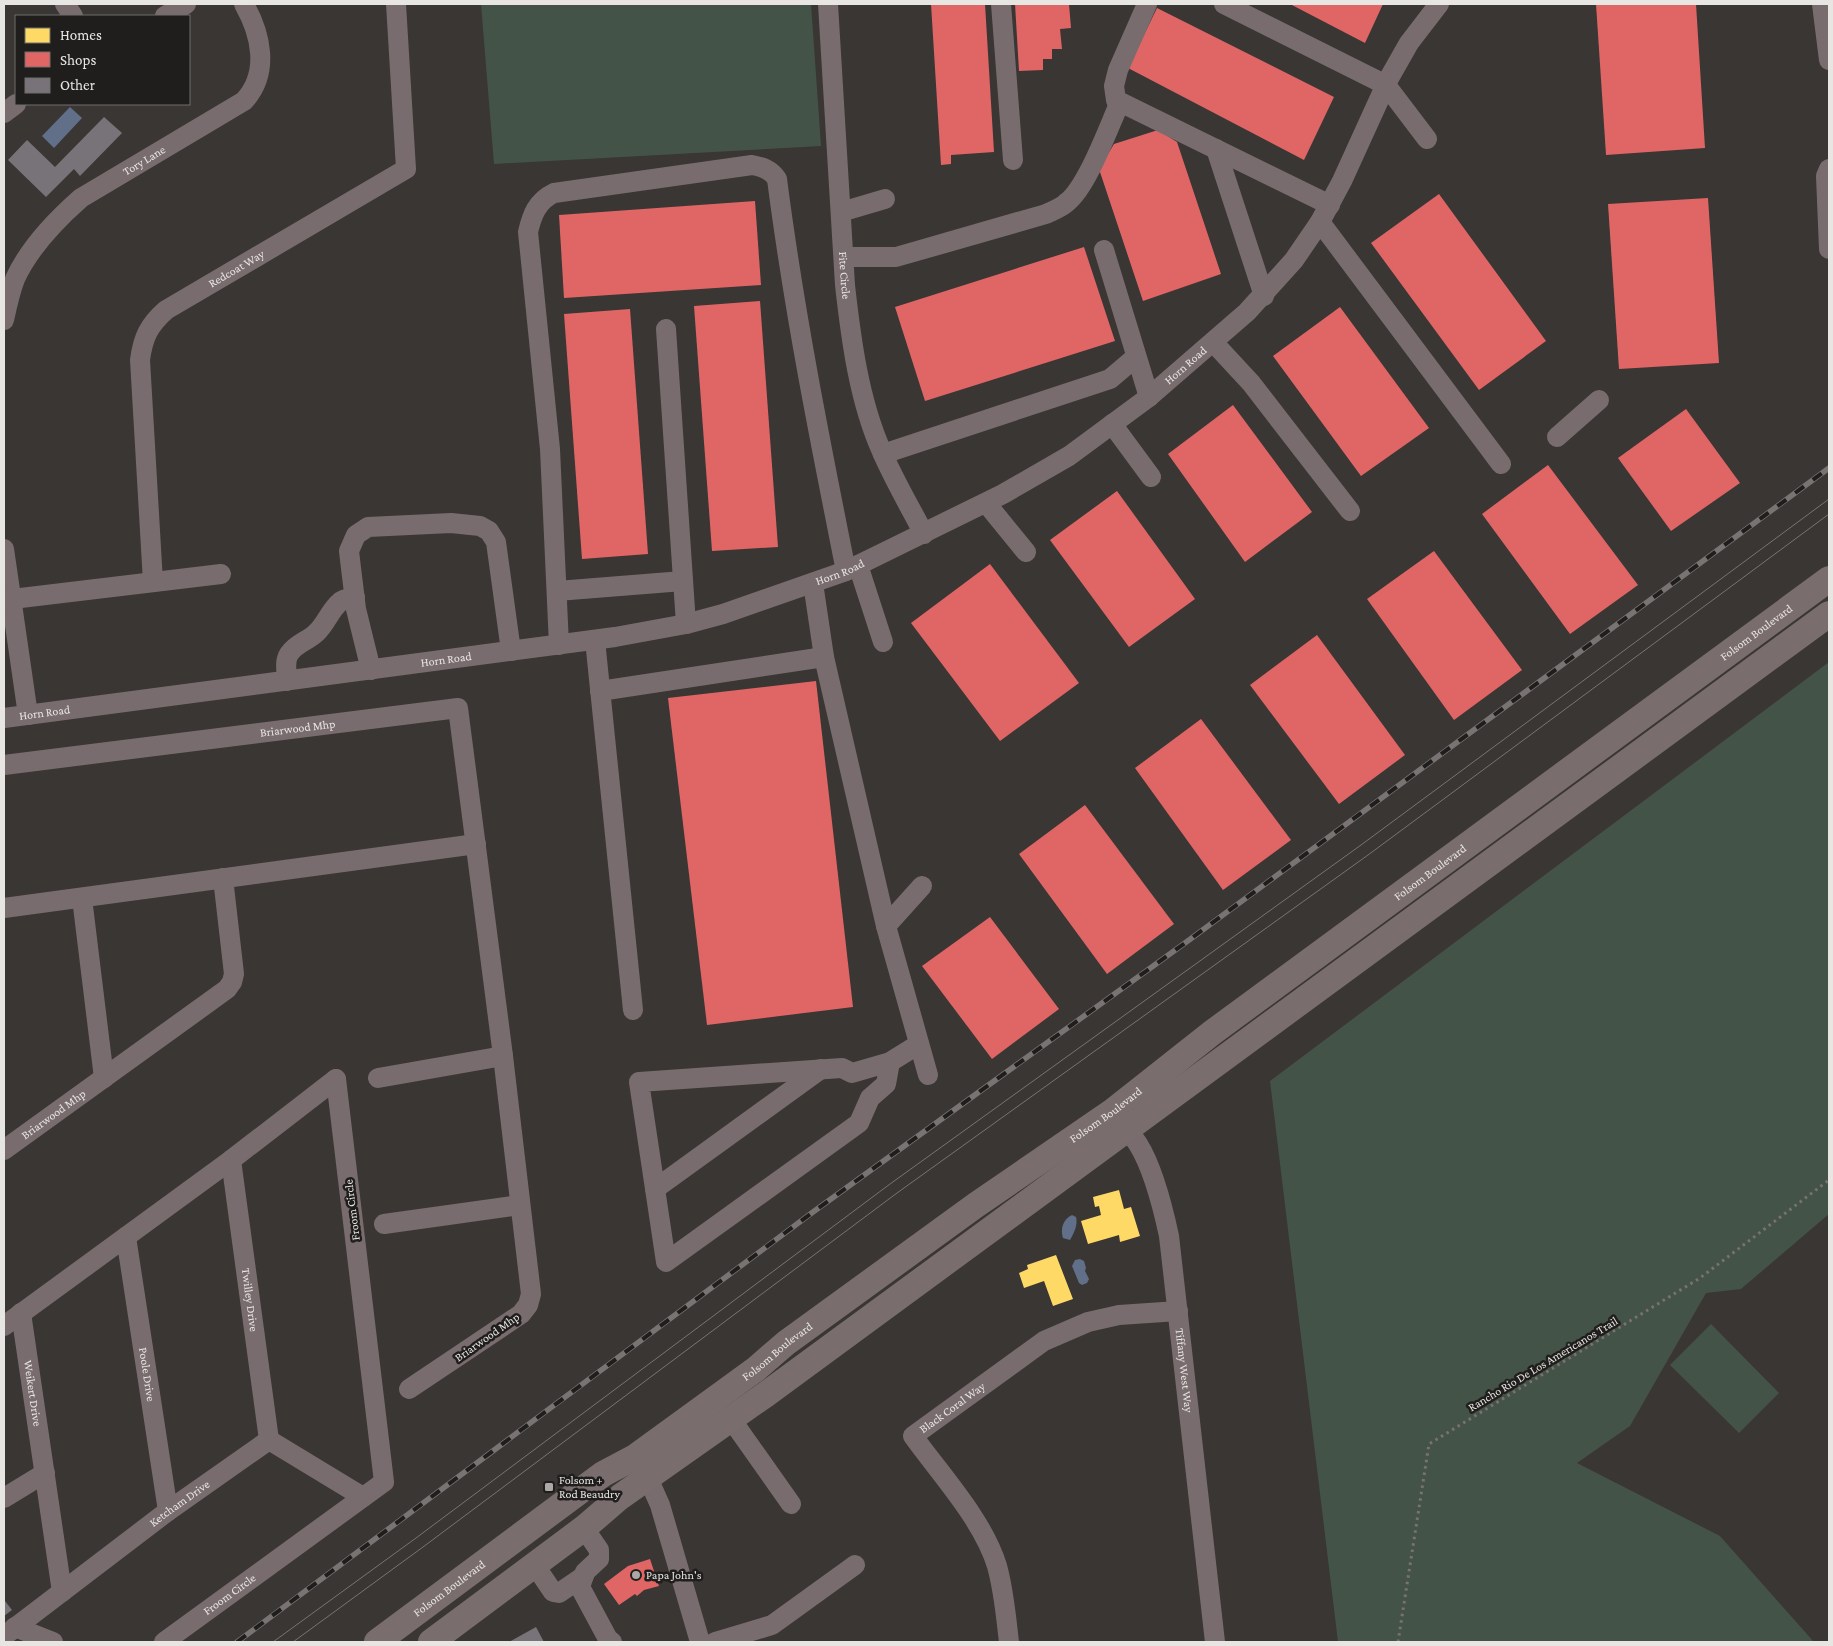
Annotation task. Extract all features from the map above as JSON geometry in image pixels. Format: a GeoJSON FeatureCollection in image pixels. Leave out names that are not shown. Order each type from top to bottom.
{"type":"FeatureCollection","features":[{"type":"Feature","properties":{"kind":"main road","name":"Folsom Boulevard"},"geometry":{"type":"LineString","coordinates":[[431,1642],[584,1528],[620,1497],[642,1467],[786,1343],[952,1222],[1120,1120],[1221,1026],[1829,579]]}},
{"type":"Feature","properties":{"kind":"main road","name":"Folsom Boulevard"},"geometry":{"type":"LineString","coordinates":[[377,1642],[603,1474],[642,1467],[731,1420],[1120,1120],[1829,614]]}},
{"type":"Feature","properties":{"kind":"street"},"geometry":{"type":"LineString","coordinates":[[66,4],[72,15]]}},
{"type":"Feature","properties":{"kind":"street"},"geometry":{"type":"LineString","coordinates":[[167,15],[186,4]]}},
{"type":"Feature","properties":{"kind":"street","name":"Tory Lane"},"geometry":{"type":"LineString","coordinates":[[4,320],[16,278],[33,249],[81,198],[244,101],[252,92],[259,78],[261,56],[259,38],[253,19],[244,4]]}},
{"type":"Feature","properties":{"kind":"street","name":"Redcoat Way"},"geometry":{"type":"LineString","coordinates":[[153,582],[140,360],[142,343],[149,329],[166,310],[406,168],[396,4]]}},
{"type":"Feature","properties":{"kind":"street","name":"Fite Circle"},"geometry":{"type":"LineString","coordinates":[[828,4],[849,324],[856,363],[866,405],[883,454],[924,534]]}},
{"type":"Feature","properties":{"kind":"street"},"geometry":{"type":"LineString","coordinates":[[1001,4],[1013,160]]}},
{"type":"Feature","properties":{"kind":"street"},"geometry":{"type":"LineString","coordinates":[[1146,4],[1118,70],[1114,86],[1116,100],[1216,149],[1325,214],[1500,464]]}},
{"type":"Feature","properties":{"kind":"street"},"geometry":{"type":"LineString","coordinates":[[1224,4],[1386,85],[1427,138]]}},
{"type":"Feature","properties":{"kind":"street","name":"Horn Road"},"geometry":{"type":"LineString","coordinates":[[4,718],[559,645],[686,624],[723,614],[852,568],[924,534],[986,503],[1069,456],[1148,397],[1264,296],[1294,260],[1325,214],[1386,85],[1409,43],[1439,4]]}},
{"type":"Feature","properties":{"kind":"street"},"geometry":{"type":"LineString","coordinates":[[1822,4],[1829,60]]}},
{"type":"Feature","properties":{"kind":"street"},"geometry":{"type":"LineString","coordinates":[[844,257],[896,257],[1046,214],[1067,203],[1078,191],[1088,172],[1120,102]]}},
{"type":"Feature","properties":{"kind":"street"},"geometry":{"type":"LineString","coordinates":[[4,113],[15,105]]}},
{"type":"Feature","properties":{"kind":"street"},"geometry":{"type":"LineString","coordinates":[[1216,149],[1264,296]]}},
{"type":"Feature","properties":{"kind":"street"},"geometry":{"type":"LineString","coordinates":[[559,645],[550,449],[528,232],[531,219],[537,206],[544,198],[554,193],[752,165],[773,173],[777,179],[784,232],[822,448],[852,568],[883,642]]}},
{"type":"Feature","properties":{"kind":"street"},"geometry":{"type":"LineString","coordinates":[[1829,169],[1826,176],[1829,249]]}},
{"type":"Feature","properties":{"kind":"street"},"geometry":{"type":"LineString","coordinates":[[841,212],[885,199]]}},
{"type":"Feature","properties":{"kind":"street"},"geometry":{"type":"LineString","coordinates":[[1104,250],[1148,397]]}},
{"type":"Feature","properties":{"kind":"street"},"geometry":{"type":"LineString","coordinates":[[666,329],[686,624]]}},
{"type":"Feature","properties":{"kind":"street"},"geometry":{"type":"LineString","coordinates":[[1213,342],[1252,383],[1350,511]]}},
{"type":"Feature","properties":{"kind":"street"},"geometry":{"type":"LineString","coordinates":[[883,454],[1110,379],[1136,357]]}},
{"type":"Feature","properties":{"kind":"street"},"geometry":{"type":"LineString","coordinates":[[1557,437],[1599,400]]}},
{"type":"Feature","properties":{"kind":"street"},"geometry":{"type":"LineString","coordinates":[[1112,424],[1151,477]]}},
{"type":"Feature","properties":{"kind":"street"},"geometry":{"type":"LineString","coordinates":[[986,503],[1026,552]]}},
{"type":"Feature","properties":{"kind":"street"},"geometry":{"type":"LineString","coordinates":[[371,670],[355,597],[350,551],[356,535],[368,527],[451,523],[480,526],[489,531],[496,542],[511,651]]}},
{"type":"Feature","properties":{"kind":"street"},"geometry":{"type":"LineString","coordinates":[[4,549],[7,600],[28,715]]}},
{"type":"Feature","properties":{"kind":"street"},"geometry":{"type":"LineString","coordinates":[[7,600],[221,574]]}},
{"type":"Feature","properties":{"kind":"street"},"geometry":{"type":"LineString","coordinates":[[556,591],[683,581]]}},
{"type":"Feature","properties":{"kind":"street"},"geometry":{"type":"LineString","coordinates":[[813,582],[824,657],[886,926],[928,1074]]}},
{"type":"Feature","properties":{"kind":"street"},"geometry":{"type":"LineString","coordinates":[[287,680],[286,661],[290,653],[297,645],[320,629],[340,602],[346,598],[355,597]]}},
{"type":"Feature","properties":{"kind":"street"},"geometry":{"type":"LineString","coordinates":[[595,640],[633,1010]]}},
{"type":"Feature","properties":{"kind":"street"},"geometry":{"type":"LineString","coordinates":[[600,691],[824,657]]}},
{"type":"Feature","properties":{"kind":"street","name":"Briarwood Mhp"},"geometry":{"type":"LineString","coordinates":[[4,765],[458,708],[503,1056],[531,1294],[528,1305],[521,1314],[409,1388]]}},
{"type":"Feature","properties":{"kind":"street"},"geometry":{"type":"LineString","coordinates":[[4,908],[476,844]]}},
{"type":"Feature","properties":{"kind":"street","name":"Briarwood Mhp"},"geometry":{"type":"LineString","coordinates":[[4,1150],[227,989],[232,982],[234,974],[223,878]]}},
{"type":"Feature","properties":{"kind":"street"},"geometry":{"type":"LineString","coordinates":[[886,926],[922,886]]}},
{"type":"Feature","properties":{"kind":"street"},"geometry":{"type":"LineString","coordinates":[[82,898],[104,1078]]}},
{"type":"Feature","properties":{"kind":"street"},"geometry":{"type":"LineString","coordinates":[[852,1073],[890,1062],[920,1044]]}},
{"type":"Feature","properties":{"kind":"street"},"geometry":{"type":"LineString","coordinates":[[378,1078],[503,1056]]}},
{"type":"Feature","properties":{"kind":"street"},"geometry":{"type":"LineString","coordinates":[[870,1098],[852,1073],[842,1068],[639,1082],[666,1262],[859,1123],[870,1098],[886,1084],[890,1062]]}},
{"type":"Feature","properties":{"kind":"street"},"geometry":{"type":"LineString","coordinates":[[655,1189],[821,1070]]}},
{"type":"Feature","properties":{"kind":"street","name":"Froom Circle"},"geometry":{"type":"LineString","coordinates":[[4,1326],[231,1160],[336,1079],[384,1482],[164,1642]]}},
{"type":"Feature","properties":{"kind":"street","name":"Tiffany West Way"},"geometry":{"type":"LineString","coordinates":[[1120,1120],[1139,1144],[1163,1208],[1169,1236],[1215,1642]]}},
{"type":"Feature","properties":{"kind":"street","name":"Twilley Drive"},"geometry":{"type":"LineString","coordinates":[[231,1160],[269,1440]]}},
{"type":"Feature","properties":{"kind":"street"},"geometry":{"type":"LineString","coordinates":[[384,1224],[520,1206]]}},
{"type":"Feature","properties":{"kind":"street","name":"Poole Drive"},"geometry":{"type":"LineString","coordinates":[[126,1237],[168,1511]]}},
{"type":"Feature","properties":{"kind":"street","name":"Black Coral Way"},"geometry":{"type":"LineString","coordinates":[[1009,1642],[1002,1590],[996,1564],[986,1540],[973,1518],[913,1436],[1044,1340],[1088,1322],[1119,1315],[1178,1311]]}},
{"type":"Feature","properties":{"kind":"street","name":"Weikert Drive"},"geometry":{"type":"LineString","coordinates":[[21,1313],[62,1592]]}},
{"type":"Feature","properties":{"kind":"street"},"geometry":{"type":"LineString","coordinates":[[731,1420],[791,1504]]}},
{"type":"Feature","properties":{"kind":"street"},"geometry":{"type":"LineString","coordinates":[[269,1440],[363,1497]]}},
{"type":"Feature","properties":{"kind":"street","name":"Ketcham Drive"},"geometry":{"type":"LineString","coordinates":[[9,1632],[168,1511],[269,1440]]}},
{"type":"Feature","properties":{"kind":"street"},"geometry":{"type":"LineString","coordinates":[[642,1467],[660,1504],[700,1642]]}},
{"type":"Feature","properties":{"kind":"street"},"geometry":{"type":"LineString","coordinates":[[4,1498],[45,1474]]}},
{"type":"Feature","properties":{"kind":"street"},"geometry":{"type":"LineString","coordinates":[[584,1528],[599,1550],[599,1559],[585,1572],[580,1587],[608,1639],[612,1642]]}},
{"type":"Feature","properties":{"kind":"street"},"geometry":{"type":"LineString","coordinates":[[534,1564],[553,1592],[559,1593],[584,1576]]}},
{"type":"Feature","properties":{"kind":"street"},"geometry":{"type":"LineString","coordinates":[[714,1642],[772,1626],[855,1565]]}},
{"type":"Feature","properties":{"kind":"street"},"geometry":{"type":"LineString","coordinates":[[9,1632],[53,1642]]}},
{"type":"Feature","properties":{"kind":"path","name":"Rancho Rio De Los Americanos Trail"},"geometry":{"type":"LineString","coordinates":[[1398,1642],[1429,1444],[1700,1278],[1829,1180]]}},
{"type":"Feature","properties":{"kind":"green space"},"geometry":{"type":"Polygon","coordinates":[[[481,4],[811,4],[821,146],[494,164],[481,4]]]}},
{"type":"Feature","properties":{"kind":"green space"},"geometry":{"type":"Polygon","coordinates":[[[1829,662],[1829,1214],[1741,1289],[1706,1293],[1630,1426],[1577,1463],[1720,1536],[1814,1642],[1338,1642],[1270,1081],[1829,662]]]}},
{"type":"Feature","properties":{"kind":"green space"},"geometry":{"type":"Polygon","coordinates":[[[1711,1324],[1779,1393],[1739,1433],[1670,1365],[1711,1324]]]}},
{"type":"Feature","properties":{"kind":"water"},"geometry":{"type":"Polygon","coordinates":[[[70,107],[82,118],[54,148],[42,136],[70,107]]]}},
{"type":"Feature","properties":{"kind":"water"},"geometry":{"type":"Polygon","coordinates":[[[1072,1215],[1076,1217],[1076,1223],[1070,1240],[1063,1238],[1062,1231],[1064,1222],[1072,1215]]]}},
{"type":"Feature","properties":{"kind":"water"},"geometry":{"type":"Polygon","coordinates":[[[1080,1259],[1084,1261],[1085,1271],[1089,1279],[1087,1283],[1082,1285],[1079,1283],[1072,1266],[1075,1260],[1080,1259]]]}},
{"type":"Feature","properties":{"kind":"building: Homes"},"geometry":{"type":"Polygon","coordinates":[[[1119,1190],[1124,1209],[1131,1207],[1140,1236],[1120,1242],[1119,1235],[1088,1244],[1081,1221],[1101,1215],[1099,1206],[1095,1207],[1093,1197],[1119,1190]]]}},
{"type":"Feature","properties":{"kind":"building: Homes"},"geometry":{"type":"Polygon","coordinates":[[[1056,1255],[1073,1299],[1053,1306],[1044,1281],[1024,1288],[1019,1273],[1028,1269],[1027,1265],[1056,1255]]]}},
{"type":"Feature","properties":{"kind":"building: Shops"},"geometry":{"type":"Polygon","coordinates":[[[931,4],[985,4],[994,152],[951,155],[951,164],[941,165],[931,4]]]}},
{"type":"Feature","properties":{"kind":"building: Shops"},"geometry":{"type":"Polygon","coordinates":[[[1015,4],[1069,4],[1071,28],[1060,29],[1062,49],[1052,49],[1052,59],[1043,59],[1043,70],[1019,71],[1015,4]]]}},
{"type":"Feature","properties":{"kind":"building: Shops"},"geometry":{"type":"Polygon","coordinates":[[[1290,4],[1383,4],[1365,43],[1290,4]]]}},
{"type":"Feature","properties":{"kind":"building: Shops"},"geometry":{"type":"Polygon","coordinates":[[[1596,4],[1696,4],[1705,148],[1606,155],[1596,4]]]}},
{"type":"Feature","properties":{"kind":"building: Shops"},"geometry":{"type":"Polygon","coordinates":[[[1157,8],[1334,97],[1304,160],[1128,68],[1157,8]]]}},
{"type":"Feature","properties":{"kind":"building: Shops"},"geometry":{"type":"Polygon","coordinates":[[[1158,130],[1177,142],[1221,274],[1143,301],[1099,169],[1114,144],[1158,130]]]}},
{"type":"Feature","properties":{"kind":"building: Shops"},"geometry":{"type":"Polygon","coordinates":[[[1439,194],[1546,341],[1479,390],[1371,243],[1439,194]]]}},
{"type":"Feature","properties":{"kind":"building: Shops"},"geometry":{"type":"Polygon","coordinates":[[[1708,198],[1719,363],[1619,369],[1608,204],[1708,198]]]}},
{"type":"Feature","properties":{"kind":"building: Shops"},"geometry":{"type":"Polygon","coordinates":[[[755,201],[761,285],[564,298],[559,215],[755,201]]]}},
{"type":"Feature","properties":{"kind":"building: Shops"},"geometry":{"type":"Polygon","coordinates":[[[1084,247],[1115,341],[925,401],[895,307],[1084,247]]]}},
{"type":"Feature","properties":{"kind":"building: Shops"},"geometry":{"type":"Polygon","coordinates":[[[760,301],[778,547],[712,551],[694,306],[760,301]]]}},
{"type":"Feature","properties":{"kind":"building: Shops"},"geometry":{"type":"Polygon","coordinates":[[[1340,307],[1429,428],[1361,476],[1273,356],[1340,307]]]}},
{"type":"Feature","properties":{"kind":"building: Shops"},"geometry":{"type":"Polygon","coordinates":[[[630,309],[648,554],[582,559],[564,314],[630,309]]]}},
{"type":"Feature","properties":{"kind":"building: Shops"},"geometry":{"type":"Polygon","coordinates":[[[1233,405],[1312,512],[1245,562],[1168,454],[1233,405]]]}},
{"type":"Feature","properties":{"kind":"building: Shops"},"geometry":{"type":"Polygon","coordinates":[[[1686,409],[1740,483],[1671,531],[1618,458],[1686,409]]]}},
{"type":"Feature","properties":{"kind":"building: Shops"},"geometry":{"type":"Polygon","coordinates":[[[1548,465],[1638,585],[1570,634],[1482,514],[1548,465]]]}},
{"type":"Feature","properties":{"kind":"building: Shops"},"geometry":{"type":"Polygon","coordinates":[[[1117,491],[1195,599],[1129,647],[1050,540],[1117,491]]]}},
{"type":"Feature","properties":{"kind":"building: Shops"},"geometry":{"type":"Polygon","coordinates":[[[1434,551],[1522,670],[1454,720],[1367,599],[1434,551]]]}},
{"type":"Feature","properties":{"kind":"building: Shops"},"geometry":{"type":"Polygon","coordinates":[[[990,564],[1079,683],[1000,741],[911,623],[990,564]]]}},
{"type":"Feature","properties":{"kind":"building: Shops"},"geometry":{"type":"Polygon","coordinates":[[[1317,635],[1405,755],[1339,804],[1250,685],[1317,635]]]}},
{"type":"Feature","properties":{"kind":"building: Shops"},"geometry":{"type":"Polygon","coordinates":[[[816,681],[853,1007],[707,1025],[668,698],[816,681]]]}},
{"type":"Feature","properties":{"kind":"building: Shops"},"geometry":{"type":"Polygon","coordinates":[[[1201,719],[1291,840],[1223,890],[1135,768],[1201,719]]]}},
{"type":"Feature","properties":{"kind":"building: Shops"},"geometry":{"type":"Polygon","coordinates":[[[1085,805],[1174,924],[1107,974],[1019,854],[1085,805]]]}},
{"type":"Feature","properties":{"kind":"building: Shops"},"geometry":{"type":"Polygon","coordinates":[[[990,917],[1059,1009],[992,1059],[922,966],[990,917]]]}},
{"type":"Feature","properties":{"kind":"building: Shops","name":"Papa John's"},"geometry":{"type":"Polygon","coordinates":[[[650,1559],[659,1586],[644,1590],[637,1596],[635,1594],[619,1605],[604,1584],[628,1566],[650,1559]]]}},
{"type":"Feature","properties":{"kind":"building: Other"},"geometry":{"type":"Polygon","coordinates":[[[104,117],[122,133],[80,176],[74,169],[46,197],[8,160],[27,140],[55,167],[104,117]]]}},
{"type":"Feature","properties":{"kind":"building: Other"},"geometry":{"type":"Polygon","coordinates":[[[4,1602],[12,1610],[4,1616],[4,1602]]]}},
{"type":"Feature","properties":{"kind":"building: Other"},"geometry":{"type":"Polygon","coordinates":[[[536,1627],[544,1642],[509,1642],[536,1627]]]}},
{"type":"Feature","properties":{"kind":"tram line"},"geometry":{"type":"LineString","coordinates":[[273,1642],[416,1538],[890,1184],[1361,845],[1829,499]]}},
{"type":"Feature","properties":{"kind":"tram line"},"geometry":{"type":"LineString","coordinates":[[293,1642],[897,1193],[1368,855],[1829,514]]}},
{"type":"Feature","properties":{"kind":"railway"},"geometry":{"type":"LineString","coordinates":[[237,1642],[813,1212],[1185,943],[1829,468]]}},
{"type":"Feature","properties":{"kind":"place","name":"Folsom + Rod Beaudry"},"geometry":{"type":"Point","coordinates":[549,1487]}},
{"type":"Feature","properties":{"kind":"place","name":"Papa John's"},"geometry":{"type":"Point","coordinates":[636,1575]}}]}
